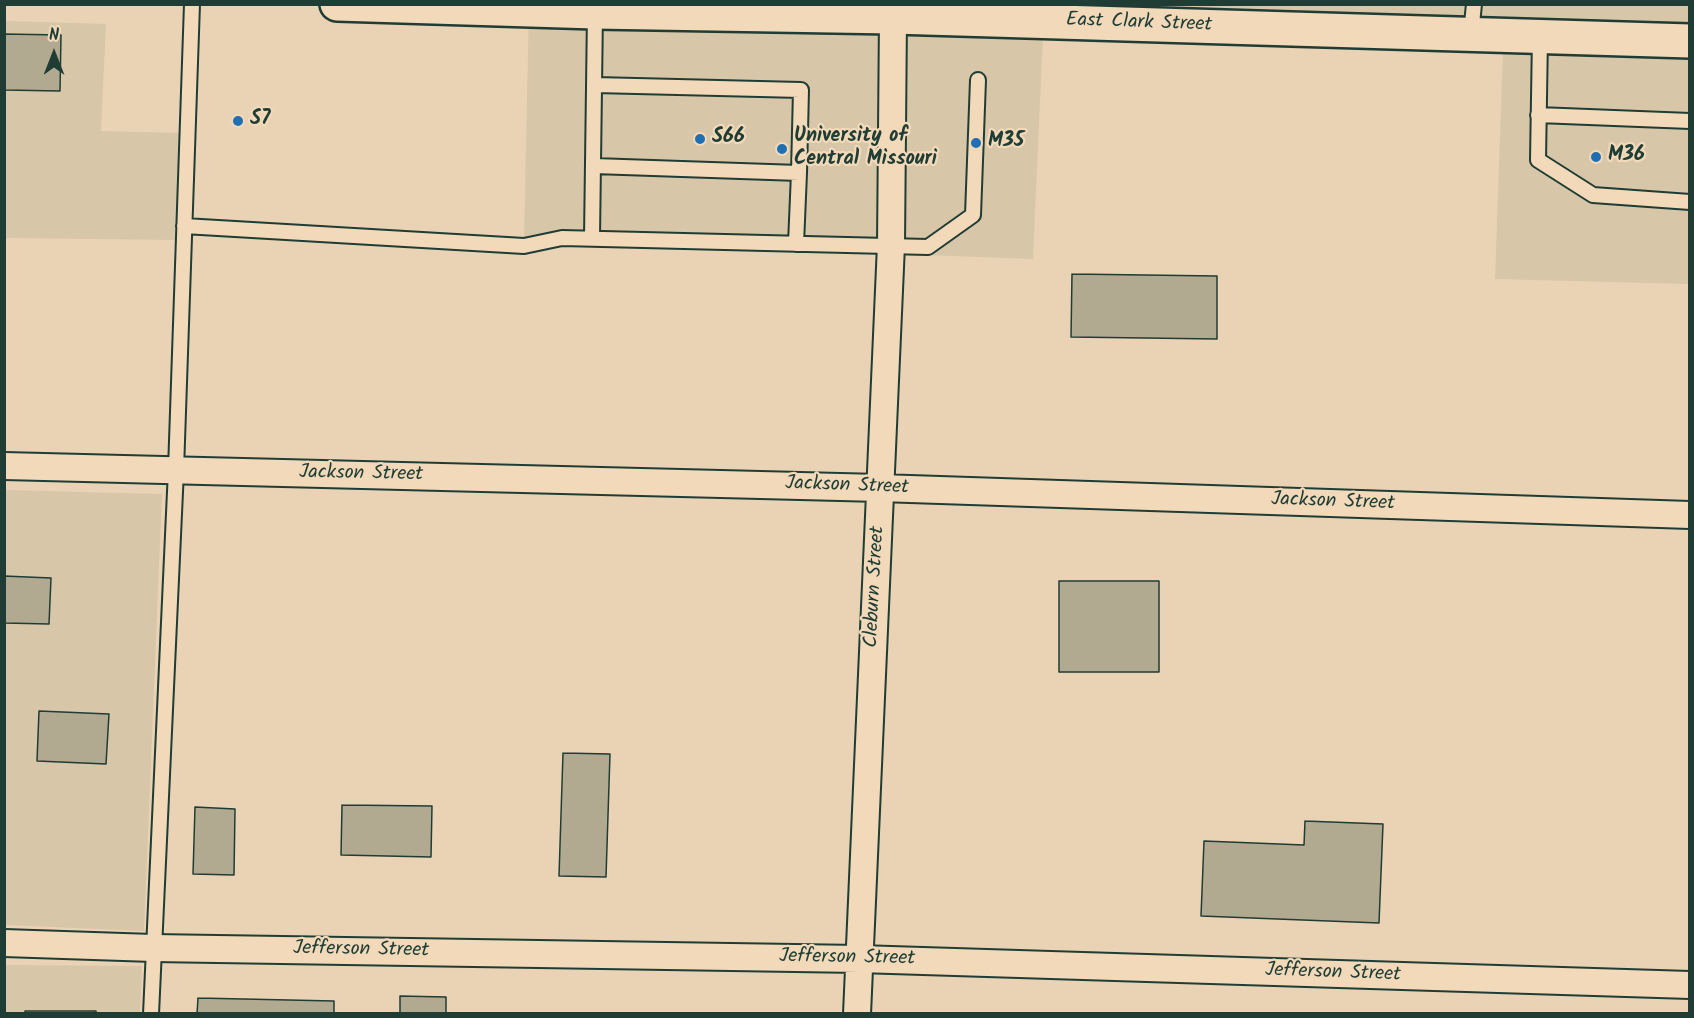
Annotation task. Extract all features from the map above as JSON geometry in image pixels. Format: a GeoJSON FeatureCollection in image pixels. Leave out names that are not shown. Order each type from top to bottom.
{"type":"FeatureCollection","features":[{"type":"Feature","properties":{"kind":"street","name":"East Clark Street"},"geometry":{"type":"LineString","coordinates":[[337,4],[595,12],[893,17],[944,12],[1472,20],[1540,36],[1689,41]]}},
{"type":"Feature","properties":{"kind":"street","name":"Cleburn Street"},"geometry":{"type":"LineString","coordinates":[[857,1014],[891,245],[893,17]]}},
{"type":"Feature","properties":{"kind":"street","name":"Jackson Street"},"geometry":{"type":"LineString","coordinates":[[4,466],[880,488],[1689,515]]}},
{"type":"Feature","properties":{"kind":"street","name":"Jefferson Street"},"geometry":{"type":"LineString","coordinates":[[4,943],[153,948],[859,959],[1689,985]]}},
{"type":"Feature","properties":{"kind":"lane"},"geometry":{"type":"LineString","coordinates":[[151,1014],[176,470],[192,4]]}},
{"type":"Feature","properties":{"kind":"lane"},"geometry":{"type":"LineString","coordinates":[[592,238],[595,12]]}},
{"type":"Feature","properties":{"kind":"lane"},"geometry":{"type":"LineString","coordinates":[[1540,36],[1538,160],[1593,195],[1689,202]]}},
{"type":"Feature","properties":{"kind":"lane"},"geometry":{"type":"LineString","coordinates":[[184,226],[524,246],[562,238],[592,238],[928,247],[973,215],[978,80]]}},
{"type":"Feature","properties":{"kind":"lane"},"geometry":{"type":"LineString","coordinates":[[595,85],[801,90],[796,244]]}},
{"type":"Feature","properties":{"kind":"lane"},"geometry":{"type":"LineString","coordinates":[[1538,115],[1689,121]]}},
{"type":"Feature","properties":{"kind":"lane"},"geometry":{"type":"LineString","coordinates":[[594,166],[798,173]]}},
{"type":"Feature","properties":{"kind":"shaded area","name":"University of Central Missouri"},"geometry":{"type":"Polygon","coordinates":[[[529,5],[1689,5],[1689,284],[1495,279],[1504,21],[1044,10],[1033,259],[524,240],[529,5]]]}},
{"type":"Feature","properties":{"kind":"shaded area"},"geometry":{"type":"Polygon","coordinates":[[[5,21],[106,24],[101,131],[183,133],[177,240],[5,238],[5,21]]]}},
{"type":"Feature","properties":{"kind":"shaded area"},"geometry":{"type":"Polygon","coordinates":[[[5,490],[162,494],[144,931],[5,925],[5,490]]]}},
{"type":"Feature","properties":{"kind":"shaded area"},"geometry":{"type":"Polygon","coordinates":[[[5,965],[142,966],[140,1013],[5,1014],[5,965]]]}},
{"type":"Feature","properties":{"kind":"building"},"geometry":{"type":"Polygon","coordinates":[[[4,34],[61,35],[60,91],[4,90],[4,34]]]}},
{"type":"Feature","properties":{"kind":"building"},"geometry":{"type":"Polygon","coordinates":[[[1072,274],[1217,276],[1217,339],[1071,337],[1072,274]]]}},
{"type":"Feature","properties":{"kind":"building"},"geometry":{"type":"Polygon","coordinates":[[[4,576],[51,578],[49,624],[4,623],[4,576]]]}},
{"type":"Feature","properties":{"kind":"building"},"geometry":{"type":"Polygon","coordinates":[[[1059,581],[1159,581],[1159,672],[1059,672],[1059,581]]]}},
{"type":"Feature","properties":{"kind":"building"},"geometry":{"type":"Polygon","coordinates":[[[39,711],[109,714],[106,764],[37,761],[39,711]]]}},
{"type":"Feature","properties":{"kind":"building"},"geometry":{"type":"Polygon","coordinates":[[[563,753],[610,754],[606,877],[559,876],[563,753]]]}},
{"type":"Feature","properties":{"kind":"building"},"geometry":{"type":"Polygon","coordinates":[[[342,805],[432,806],[431,857],[341,855],[342,805]]]}},
{"type":"Feature","properties":{"kind":"building"},"geometry":{"type":"Polygon","coordinates":[[[195,807],[235,809],[234,875],[193,874],[195,807]]]}},
{"type":"Feature","properties":{"kind":"building"},"geometry":{"type":"Polygon","coordinates":[[[1305,821],[1383,824],[1379,923],[1201,916],[1204,841],[1304,845],[1305,821]]]}},
{"type":"Feature","properties":{"kind":"building"},"geometry":{"type":"Polygon","coordinates":[[[400,996],[446,997],[446,1014],[400,1014],[400,996]]]}},
{"type":"Feature","properties":{"kind":"building"},"geometry":{"type":"Polygon","coordinates":[[[198,998],[334,1001],[334,1014],[197,1014],[198,998]]]}},
{"type":"Feature","properties":{"kind":"building"},"geometry":{"type":"Polygon","coordinates":[[[25,1011],[96,1011],[96,1014],[25,1014],[25,1011]]]}},
{"type":"Feature","properties":{"kind":"place","name":"S7"},"geometry":{"type":"Point","coordinates":[238,121]}},
{"type":"Feature","properties":{"kind":"place","name":"S66"},"geometry":{"type":"Point","coordinates":[700,139]}},
{"type":"Feature","properties":{"kind":"place","name":"M35"},"geometry":{"type":"Point","coordinates":[976,143]}},
{"type":"Feature","properties":{"kind":"place","name":"University of Central Missouri"},"geometry":{"type":"Point","coordinates":[782,149]}},
{"type":"Feature","properties":{"kind":"place","name":"M36"},"geometry":{"type":"Point","coordinates":[1596,157]}}]}
